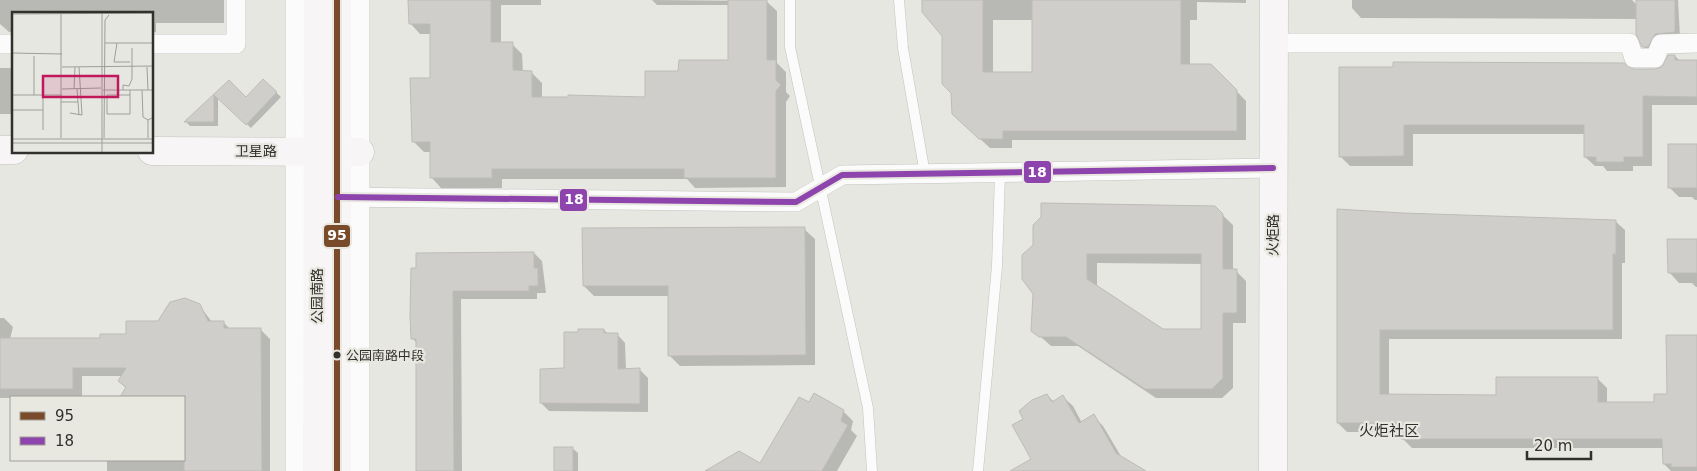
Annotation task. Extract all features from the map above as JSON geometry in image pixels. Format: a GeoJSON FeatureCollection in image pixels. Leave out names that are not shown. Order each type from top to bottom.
{"type":"FeatureCollection","features":[{"type":"Feature","properties":{"kind":"main road","name":"公园南路"},"geometry":{"type":"LineString","coordinates":[[318,0],[328,152],[349,197],[337,471]]}},
{"type":"Feature","properties":{"kind":"main road","name":"公园南路"},"geometry":{"type":"LineString","coordinates":[[317,471],[328,152],[337,0]]}},
{"type":"Feature","properties":{"kind":"main road","name":"火炬路"},"geometry":{"type":"LineString","coordinates":[[1273,471],[1274,0]]}},
{"type":"Feature","properties":{"kind":"main road","name":"卫星路"},"geometry":{"type":"LineString","coordinates":[[154,151],[328,152]]}},
{"type":"Feature","properties":{"kind":"street"},"geometry":{"type":"LineString","coordinates":[[154,44],[236,44],[236,0]]}},
{"type":"Feature","properties":{"kind":"street"},"geometry":{"type":"LineString","coordinates":[[295,0],[328,152]]}},
{"type":"Feature","properties":{"kind":"street"},"geometry":{"type":"LineString","coordinates":[[295,471],[328,152],[360,0]]}},
{"type":"Feature","properties":{"kind":"street"},"geometry":{"type":"LineString","coordinates":[[1274,43],[1629,43],[1634,58],[1655,58],[1661,44],[1697,43]]}},
{"type":"Feature","properties":{"kind":"street"},"geometry":{"type":"LineString","coordinates":[[360,471],[349,197],[796,202],[842,175],[1273,168]]}},
{"type":"Feature","properties":{"kind":"lane"},"geometry":{"type":"LineString","coordinates":[[790,0],[790,47],[868,408],[872,471]]}},
{"type":"Feature","properties":{"kind":"lane"},"geometry":{"type":"LineString","coordinates":[[899,0],[903,48],[925,174]]}},
{"type":"Feature","properties":{"kind":"lane"},"geometry":{"type":"LineString","coordinates":[[978,471],[997,266],[1000,173]]}},
{"type":"Feature","properties":{"kind":"building"},"geometry":{"type":"Polygon","coordinates":[[[408,0],[491,0],[491,42],[513,42],[513,70],[532,71],[532,97],[568,97],[568,95],[645,97],[645,71],[678,71],[679,60],[728,60],[728,0],[767,0],[767,60],[776,60],[776,80],[781,85],[776,91],[776,178],[684,178],[684,169],[492,169],[492,178],[430,178],[430,142],[412,142],[410,78],[430,78],[430,24],[409,24],[408,0]]]}},
{"type":"Feature","properties":{"kind":"building"},"geometry":{"type":"Polygon","coordinates":[[[922,0],[983,0],[983,72],[1032,72],[1032,0],[1181,0],[1181,64],[1211,64],[1237,90],[1237,131],[1003,131],[1003,139],[979,139],[952,114],[951,93],[942,84],[942,36],[922,12],[922,0]]]}},
{"type":"Feature","properties":{"kind":"building"},"geometry":{"type":"Polygon","coordinates":[[[1636,0],[1675,0],[1675,32],[1655,34],[1648,47],[1642,47],[1636,34],[1636,0]]]}},
{"type":"Feature","properties":{"kind":"building"},"geometry":{"type":"Polygon","coordinates":[[[1668,55],[1675,55],[1675,60],[1697,60],[1697,97],[1643,96],[1643,157],[1624,157],[1624,162],[1596,162],[1596,157],[1584,157],[1584,125],[1404,125],[1404,156],[1339,157],[1339,67],[1393,67],[1393,62],[1624,63],[1633,69],[1655,69],[1662,67],[1668,55]]]}},
{"type":"Feature","properties":{"kind":"building"},"geometry":{"type":"Polygon","coordinates":[[[263,79],[277,92],[246,125],[214,95],[214,122],[184,122],[229,80],[246,97],[263,79]]]}},
{"type":"Feature","properties":{"kind":"building"},"geometry":{"type":"Polygon","coordinates":[[[1668,144],[1697,144],[1697,188],[1668,188],[1668,144]]]}},
{"type":"Feature","properties":{"kind":"building"},"geometry":{"type":"Polygon","coordinates":[[[1041,203],[1215,206],[1223,214],[1223,269],[1237,269],[1237,313],[1223,313],[1223,378],[1212,389],[1145,389],[1066,337],[1039,337],[1031,331],[1033,294],[1022,279],[1022,255],[1033,245],[1033,225],[1041,217],[1041,203]],[[1087,254],[1087,279],[1163,329],[1201,329],[1201,254],[1087,254]]]}},
{"type":"Feature","properties":{"kind":"building"},"geometry":{"type":"Polygon","coordinates":[[[1337,209],[1616,220],[1616,254],[1613,254],[1613,330],[1380,330],[1380,394],[1496,395],[1496,377],[1598,377],[1598,402],[1654,402],[1654,394],[1667,394],[1666,335],[1697,335],[1697,467],[1671,467],[1671,464],[1663,464],[1662,439],[1401,439],[1401,423],[1337,423],[1337,209]]]}},
{"type":"Feature","properties":{"kind":"building"},"geometry":{"type":"Polygon","coordinates":[[[805,227],[806,355],[668,356],[668,286],[583,286],[582,228],[805,227]]]}},
{"type":"Feature","properties":{"kind":"building"},"geometry":{"type":"Polygon","coordinates":[[[1667,239],[1697,239],[1697,273],[1668,273],[1667,239]]]}},
{"type":"Feature","properties":{"kind":"building"},"geometry":{"type":"Polygon","coordinates":[[[534,252],[534,268],[538,268],[538,286],[529,286],[529,291],[453,291],[454,471],[416,471],[416,339],[411,339],[410,315],[411,268],[416,268],[416,253],[534,252]]]}},
{"type":"Feature","properties":{"kind":"building"},"geometry":{"type":"Polygon","coordinates":[[[185,298],[200,304],[208,321],[224,321],[224,328],[261,328],[262,471],[184,471],[185,396],[121,396],[126,387],[118,381],[126,368],[73,368],[73,389],[0,389],[0,338],[100,338],[100,334],[126,334],[126,321],[158,321],[170,302],[185,298]]]}},
{"type":"Feature","properties":{"kind":"building"},"geometry":{"type":"Polygon","coordinates":[[[578,329],[604,329],[604,333],[618,333],[618,369],[640,368],[640,404],[540,403],[540,369],[564,368],[564,332],[578,332],[578,329]]]}},
{"type":"Feature","properties":{"kind":"building"},"geometry":{"type":"Polygon","coordinates":[[[814,393],[844,410],[841,421],[848,425],[822,471],[705,471],[739,451],[760,463],[799,397],[809,402],[814,393]]]}},
{"type":"Feature","properties":{"kind":"building"},"geometry":{"type":"Polygon","coordinates":[[[1047,394],[1052,402],[1063,395],[1079,423],[1094,414],[1116,453],[1146,471],[1010,471],[1031,459],[1012,425],[1023,419],[1019,411],[1032,400],[1047,394]]]}},
{"type":"Feature","properties":{"kind":"building"},"geometry":{"type":"Polygon","coordinates":[[[554,447],[573,447],[573,471],[554,471],[554,447]]]}},
{"type":"Feature","properties":{"kind":"transit line","name":"95"},"geometry":{"type":"LineString","coordinates":[[337,0],[337,471]]}},
{"type":"Feature","properties":{"kind":"transit line","name":"18"},"geometry":{"type":"LineString","coordinates":[[338,197],[796,202],[842,175],[1273,168]]}},
{"type":"Feature","properties":{"kind":"place","name":"公园南路中段"},"geometry":{"type":"Point","coordinates":[337,355]}},
{"type":"Feature","properties":{"kind":"district","name":"火炬社区"},"geometry":{"type":"Point","coordinates":[1389,431]}}]}
